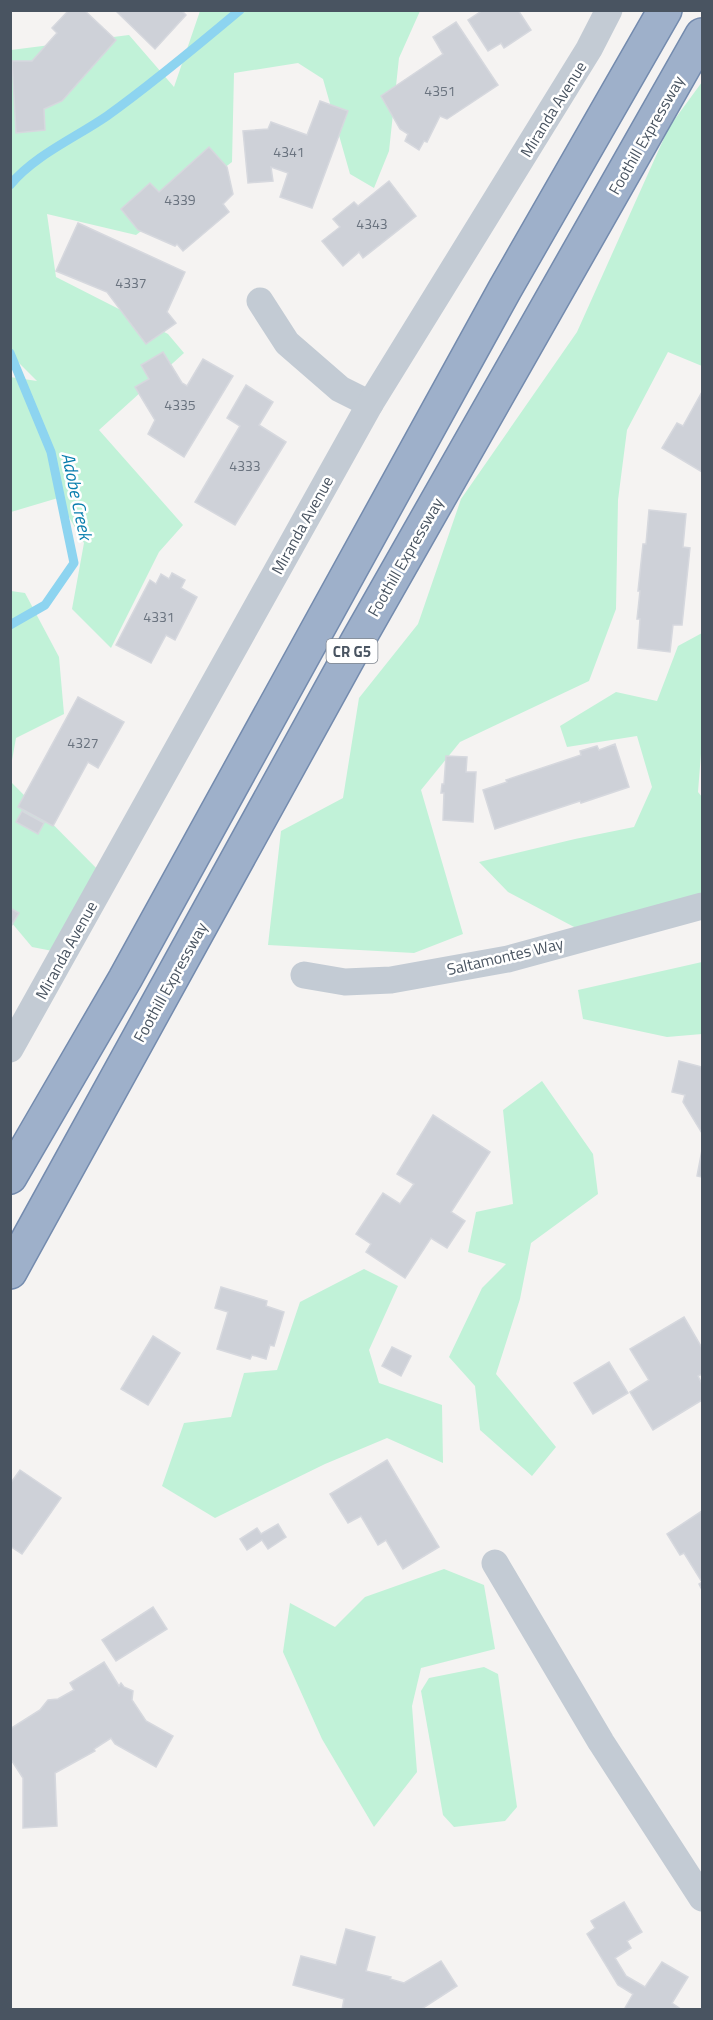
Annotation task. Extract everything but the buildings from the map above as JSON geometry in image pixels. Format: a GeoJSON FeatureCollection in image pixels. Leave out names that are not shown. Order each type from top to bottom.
{"type":"FeatureCollection","features":[{"type":"Feature","properties":{"kind":"highway","name":"CR G5"},"geometry":{"type":"LineString","coordinates":[[10,1177],[131,969],[505,289],[665,10]]}},
{"type":"Feature","properties":{"kind":"highway","name":"Foothill Expressway"},"geometry":{"type":"LineString","coordinates":[[10,1272],[357,642],[702,35]]}},
{"type":"Feature","properties":{"kind":"street","name":"Miranda Avenue"},"geometry":{"type":"LineString","coordinates":[[10,1048],[370,404],[589,49],[609,10]]}},
{"type":"Feature","properties":{"kind":"street"},"geometry":{"type":"LineString","coordinates":[[260,302],[287,343],[340,389],[370,404]]}},
{"type":"Feature","properties":{"kind":"street","name":"Saltamontes Way"},"geometry":{"type":"LineString","coordinates":[[304,975],[345,982],[391,980],[508,958],[702,906]]}},
{"type":"Feature","properties":{"kind":"street"},"geometry":{"type":"LineString","coordinates":[[495,1563],[601,1742],[702,1899]]}},
{"type":"Feature","properties":{"kind":"green space"},"geometry":{"type":"Polygon","coordinates":[[[200,11],[420,11],[399,58],[389,151],[374,188],[350,174],[323,79],[298,63],[234,73],[232,162],[136,235],[47,214],[56,277],[168,334],[184,353],[99,430],[183,525],[159,552],[111,648],[72,609],[84,543],[58,498],[11,512],[10,377],[37,381],[11,355],[11,50],[129,35],[174,87],[200,11]]]}},
{"type":"Feature","properties":{"kind":"green space"},"geometry":{"type":"Polygon","coordinates":[[[702,82],[702,366],[668,352],[627,430],[618,500],[616,609],[589,681],[460,742],[421,790],[463,934],[414,953],[268,945],[281,831],[343,798],[359,698],[418,624],[461,499],[577,332],[669,127],[702,82]]]}},
{"type":"Feature","properties":{"kind":"green space"},"geometry":{"type":"Polygon","coordinates":[[[11,591],[25,593],[59,657],[64,714],[16,738],[11,766],[11,591]]]}},
{"type":"Feature","properties":{"kind":"green space"},"geometry":{"type":"Polygon","coordinates":[[[702,633],[702,741],[698,792],[702,797],[702,895],[576,928],[508,892],[479,862],[634,827],[652,787],[637,736],[567,747],[560,726],[616,692],[657,701],[678,646],[702,633]]]}},
{"type":"Feature","properties":{"kind":"green space"},"geometry":{"type":"Polygon","coordinates":[[[10,781],[108,880],[63,953],[32,947],[11,922],[10,781]]]}},
{"type":"Feature","properties":{"kind":"green space"},"geometry":{"type":"Polygon","coordinates":[[[702,962],[702,1034],[667,1037],[583,1019],[578,990],[702,962]]]}},
{"type":"Feature","properties":{"kind":"green space"},"geometry":{"type":"Polygon","coordinates":[[[542,1081],[593,1154],[598,1194],[531,1243],[520,1299],[496,1374],[556,1447],[532,1476],[480,1430],[475,1386],[449,1357],[482,1288],[506,1264],[468,1252],[476,1212],[513,1204],[503,1110],[542,1081]]]}},
{"type":"Feature","properties":{"kind":"green space"},"geometry":{"type":"Polygon","coordinates":[[[364,1269],[398,1286],[369,1350],[379,1383],[442,1405],[443,1463],[387,1438],[325,1464],[215,1518],[162,1486],[184,1423],[231,1417],[244,1373],[277,1370],[300,1302],[364,1269]]]}},
{"type":"Feature","properties":{"kind":"green space"},"geometry":{"type":"Polygon","coordinates":[[[444,1569],[484,1585],[495,1649],[421,1668],[412,1706],[417,1772],[374,1827],[322,1739],[283,1652],[290,1603],[335,1627],[365,1597],[444,1569]]]}},
{"type":"Feature","properties":{"kind":"green space"},"geometry":{"type":"Polygon","coordinates":[[[484,1667],[498,1674],[517,1807],[505,1821],[454,1827],[443,1815],[421,1691],[429,1678],[484,1667]]]}},
{"type":"Feature","properties":{"kind":"waterway","name":"Adobe Creek"},"geometry":{"type":"LineString","coordinates":[[10,185],[43,156],[107,116],[141,91],[240,10]]}},
{"type":"Feature","properties":{"kind":"waterway","name":"Adobe Creek"},"geometry":{"type":"LineString","coordinates":[[10,353],[51,452],[74,563],[45,605],[10,625]]}}]}
